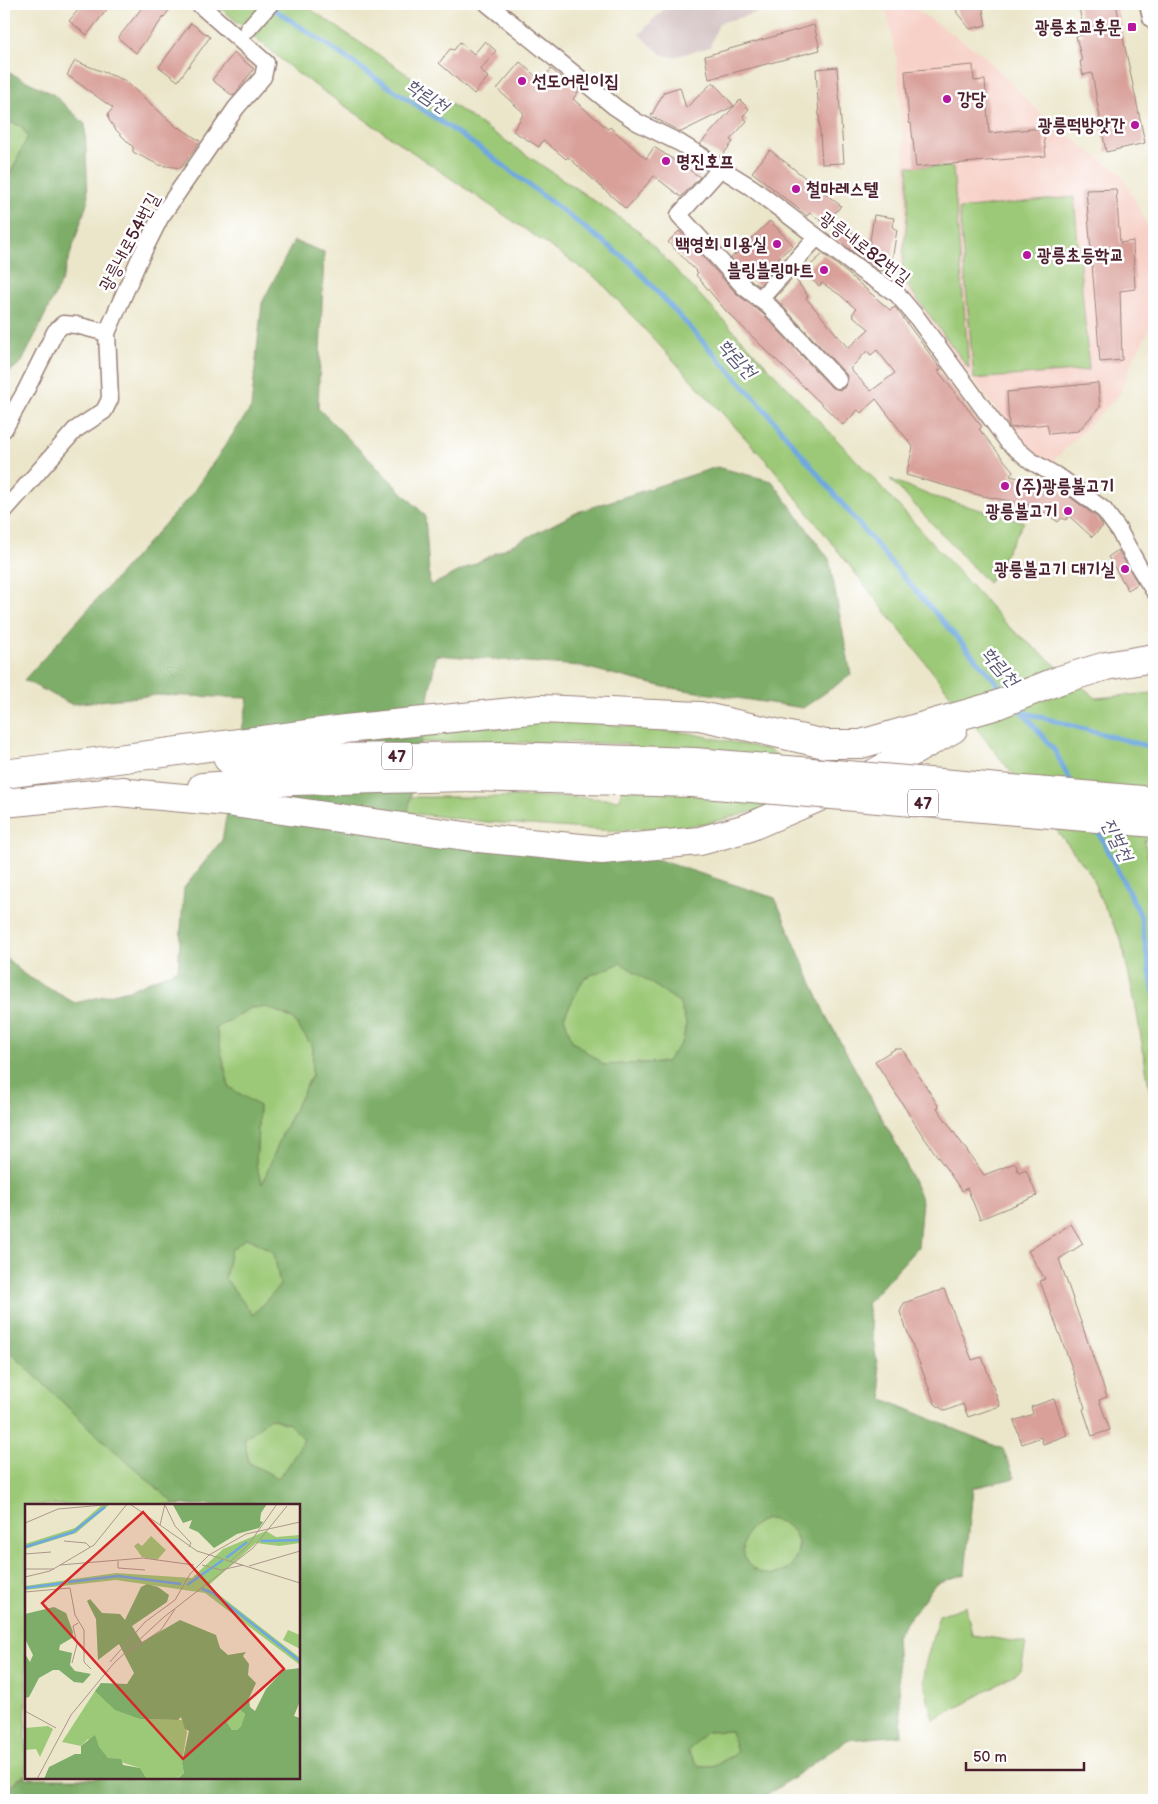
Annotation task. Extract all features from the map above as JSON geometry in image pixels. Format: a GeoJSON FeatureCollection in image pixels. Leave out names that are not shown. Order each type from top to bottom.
{"type":"FeatureCollection","features":[{"type":"Feature","properties":{"kind":"highway"},"geometry":{"type":"LineString","coordinates":[[99,762],[345,728],[541,709],[700,716],[825,744],[861,744],[994,706],[1060,680],[1106,666],[1154,658]]}},
{"type":"Feature","properties":{"kind":"highway"},"geometry":{"type":"LineString","coordinates":[[107,792],[227,802],[479,838],[602,850],[690,842],[747,828],[871,775],[994,706]]}},
{"type":"Feature","properties":{"kind":"highway","name":"47"},"geometry":{"type":"LineString","coordinates":[[4,774],[99,762],[402,756],[505,756],[693,772],[1154,801]]}},
{"type":"Feature","properties":{"kind":"highway","name":"47"},"geometry":{"type":"LineString","coordinates":[[4,803],[107,792],[294,781],[693,772],[1154,823]]}},
{"type":"Feature","properties":{"kind":"street","name":"광릉내로54번길"},"geometry":{"type":"LineString","coordinates":[[4,511],[75,430],[104,411],[110,399],[107,333],[139,260],[160,218],[236,108],[263,77],[266,63],[199,4]]}},
{"type":"Feature","properties":{"kind":"street"},"geometry":{"type":"LineString","coordinates":[[248,29],[270,4]]}},
{"type":"Feature","properties":{"kind":"street","name":"광릉내로82번길"},"geometry":{"type":"LineString","coordinates":[[488,4],[615,107],[637,122],[680,143],[751,187],[897,294],[918,319],[1008,442],[1031,461],[1062,479],[1104,510],[1118,528],[1154,591]]}},
{"type":"Feature","properties":{"kind":"street"},"geometry":{"type":"LineString","coordinates":[[1151,4],[1154,17]]}},
{"type":"Feature","properties":{"kind":"street"},"geometry":{"type":"LineString","coordinates":[[721,168],[679,214],[744,287],[770,307],[838,380]]}},
{"type":"Feature","properties":{"kind":"street"},"geometry":{"type":"LineString","coordinates":[[760,299],[817,237]]}},
{"type":"Feature","properties":{"kind":"street"},"geometry":{"type":"LineString","coordinates":[[4,429],[55,332],[63,324],[76,324],[107,333]]}},
{"type":"Feature","properties":{"kind":"shaded area"},"geometry":{"type":"Polygon","coordinates":[[[669,4],[789,4],[719,23],[710,47],[674,57],[662,55],[639,34],[669,4]]]}},
{"type":"Feature","properties":{"kind":"shaded area","name":"광릉초등학교"},"geometry":{"type":"Polygon","coordinates":[[[885,4],[907,4],[981,53],[1045,118],[1121,174],[1149,229],[1154,229],[1154,321],[1132,361],[1119,395],[1048,466],[1015,434],[898,282],[905,207],[904,141],[897,61],[885,4]]]}},
{"type":"Feature","properties":{"kind":"green space"},"geometry":{"type":"Polygon","coordinates":[[[216,4],[303,4],[639,231],[874,479],[1009,627],[1096,698],[1154,693],[1154,841],[1144,840],[1154,883],[1154,1117],[1136,1007],[1121,940],[1090,873],[773,468],[599,280],[297,73],[216,4]]]}},
{"type":"Feature","properties":{"kind":"green space"},"geometry":{"type":"Polygon","coordinates":[[[4,70],[53,94],[85,124],[88,200],[62,280],[22,362],[4,376],[4,185],[28,136],[21,126],[4,120],[4,70]]]}},
{"type":"Feature","properties":{"kind":"green space"},"geometry":{"type":"Polygon","coordinates":[[[4,120],[21,126],[28,136],[4,185],[4,120]]]}},
{"type":"Feature","properties":{"kind":"green space"},"geometry":{"type":"Polygon","coordinates":[[[908,166],[953,167],[969,369],[901,277],[908,208],[908,166]]]}},
{"type":"Feature","properties":{"kind":"green space"},"geometry":{"type":"Polygon","coordinates":[[[1074,197],[1089,370],[974,379],[959,209],[1074,197]]]}},
{"type":"Feature","properties":{"kind":"green space"},"geometry":{"type":"Polygon","coordinates":[[[294,241],[324,252],[318,408],[425,515],[430,586],[580,511],[717,467],[772,481],[829,559],[851,675],[803,708],[664,687],[580,666],[436,655],[406,823],[653,858],[775,898],[825,1014],[900,1151],[922,1201],[918,1247],[867,1303],[883,1399],[1003,1449],[1015,1478],[973,1488],[965,1574],[936,1583],[896,1636],[902,1735],[847,1740],[770,1793],[764,1800],[4,1800],[4,1791],[25,1775],[25,1779],[300,1779],[300,1504],[175,1504],[98,1436],[4,1346],[4,956],[25,975],[75,1003],[129,990],[178,969],[184,888],[222,840],[248,698],[157,695],[71,704],[24,680],[191,495],[251,408],[262,303],[294,241]],[[621,963],[584,978],[564,1017],[572,1041],[604,1065],[666,1062],[683,1041],[686,1023],[679,1002],[621,963]],[[266,1007],[251,1008],[216,1028],[229,1087],[259,1106],[256,1165],[262,1184],[283,1132],[312,1075],[313,1047],[292,1018],[266,1007]],[[246,1238],[231,1250],[225,1278],[253,1315],[280,1285],[274,1253],[246,1238]],[[270,1418],[244,1439],[249,1463],[278,1478],[289,1465],[304,1439],[289,1424],[270,1418]],[[767,1519],[755,1524],[744,1542],[744,1552],[747,1561],[753,1569],[763,1573],[775,1574],[788,1568],[794,1561],[797,1553],[797,1538],[794,1532],[789,1527],[775,1520],[767,1519]],[[731,1731],[706,1732],[687,1752],[699,1766],[715,1766],[737,1752],[731,1731]]]}},
{"type":"Feature","properties":{"kind":"green space"},"geometry":{"type":"Polygon","coordinates":[[[890,479],[931,496],[1024,522],[988,583],[890,479]]]}},
{"type":"Feature","properties":{"kind":"green space"},"geometry":{"type":"Polygon","coordinates":[[[556,719],[689,733],[770,750],[812,780],[764,809],[701,825],[615,831],[487,822],[273,797],[574,797],[620,800],[629,744],[546,742],[297,743],[556,719]]]}},
{"type":"Feature","properties":{"kind":"green space"},"geometry":{"type":"Polygon","coordinates":[[[621,962],[679,1002],[686,1023],[683,1041],[667,1062],[604,1065],[572,1041],[564,1017],[584,978],[621,962]]]}},
{"type":"Feature","properties":{"kind":"green space"},"geometry":{"type":"Polygon","coordinates":[[[266,1006],[292,1018],[313,1047],[312,1075],[283,1132],[262,1185],[256,1165],[259,1106],[229,1087],[216,1028],[251,1008],[266,1006]]]}},
{"type":"Feature","properties":{"kind":"green space"},"geometry":{"type":"Polygon","coordinates":[[[246,1238],[274,1253],[280,1286],[253,1315],[225,1279],[230,1250],[246,1238]]]}},
{"type":"Feature","properties":{"kind":"green space"},"geometry":{"type":"Polygon","coordinates":[[[4,1346],[98,1436],[175,1504],[25,1504],[25,1774],[4,1789],[4,1346]]]}},
{"type":"Feature","properties":{"kind":"green space"},"geometry":{"type":"Polygon","coordinates":[[[270,1418],[289,1424],[304,1439],[289,1465],[278,1478],[249,1463],[244,1439],[270,1418]]]}},
{"type":"Feature","properties":{"kind":"green space"},"geometry":{"type":"Polygon","coordinates":[[[770,1519],[785,1524],[793,1532],[798,1547],[793,1562],[785,1570],[770,1575],[755,1570],[747,1562],[742,1547],[747,1532],[755,1524],[770,1519]]]}},
{"type":"Feature","properties":{"kind":"green space"},"geometry":{"type":"Polygon","coordinates":[[[966,1606],[972,1635],[1026,1643],[1021,1670],[966,1703],[933,1720],[925,1687],[924,1669],[939,1615],[966,1606]]]}},
{"type":"Feature","properties":{"kind":"green space"},"geometry":{"type":"Polygon","coordinates":[[[731,1731],[737,1752],[715,1766],[699,1766],[687,1751],[706,1732],[731,1731]]]}},
{"type":"Feature","properties":{"kind":"building"},"geometry":{"type":"Polygon","coordinates":[[[83,4],[111,4],[87,35],[69,21],[83,4]]]}},
{"type":"Feature","properties":{"kind":"building"},"geometry":{"type":"Polygon","coordinates":[[[145,4],[174,4],[136,53],[118,38],[145,4]]]}},
{"type":"Feature","properties":{"kind":"building"},"geometry":{"type":"Polygon","coordinates":[[[956,4],[982,4],[986,25],[970,29],[957,13],[956,4]]]}},
{"type":"Feature","properties":{"kind":"building"},"geometry":{"type":"Polygon","coordinates":[[[1078,4],[1116,4],[1145,143],[1106,152],[1092,73],[1083,75],[1080,62],[1082,61],[1076,36],[1083,35],[1081,26],[1083,26],[1078,4]]]}},
{"type":"Feature","properties":{"kind":"building"},"geometry":{"type":"Polygon","coordinates":[[[191,23],[210,37],[178,81],[159,67],[191,23]]]}},
{"type":"Feature","properties":{"kind":"building"},"geometry":{"type":"Polygon","coordinates":[[[814,25],[820,50],[709,79],[705,56],[814,25]]]}},
{"type":"Feature","properties":{"kind":"building"},"geometry":{"type":"Polygon","coordinates":[[[485,41],[496,51],[480,70],[488,77],[474,94],[439,63],[450,49],[454,50],[460,42],[474,54],[485,41]]]}},
{"type":"Feature","properties":{"kind":"building"},"geometry":{"type":"Polygon","coordinates":[[[234,53],[254,69],[233,96],[212,80],[234,53]]]}},
{"type":"Feature","properties":{"kind":"building"},"geometry":{"type":"Polygon","coordinates":[[[75,61],[124,80],[178,128],[200,141],[181,168],[159,165],[133,152],[133,147],[109,120],[108,114],[113,108],[67,75],[75,61]]]}},
{"type":"Feature","properties":{"kind":"building"},"geometry":{"type":"Polygon","coordinates":[[[520,62],[541,81],[551,69],[579,91],[573,99],[608,129],[610,127],[646,159],[654,147],[700,177],[681,197],[654,176],[626,209],[568,157],[566,159],[543,140],[539,147],[513,131],[524,113],[497,89],[520,62]]]}},
{"type":"Feature","properties":{"kind":"building"},"geometry":{"type":"Polygon","coordinates":[[[973,65],[974,81],[985,80],[989,133],[1043,128],[1046,156],[916,167],[911,123],[909,123],[905,71],[973,65]]]}},
{"type":"Feature","properties":{"kind":"building"},"geometry":{"type":"Polygon","coordinates":[[[837,67],[844,163],[822,164],[816,69],[837,67]]]}},
{"type":"Feature","properties":{"kind":"building"},"geometry":{"type":"Polygon","coordinates":[[[713,82],[734,106],[681,132],[651,116],[664,92],[680,87],[686,108],[713,82]]]}},
{"type":"Feature","properties":{"kind":"building"},"geometry":{"type":"Polygon","coordinates":[[[740,100],[749,109],[743,116],[747,121],[730,140],[733,142],[721,157],[700,144],[740,100]]]}},
{"type":"Feature","properties":{"kind":"building","name":"철마레스텔"},"geometry":{"type":"Polygon","coordinates":[[[770,150],[841,206],[826,224],[810,213],[807,216],[752,172],[770,150]]]}},
{"type":"Feature","properties":{"kind":"building"},"geometry":{"type":"Polygon","coordinates":[[[1116,189],[1120,243],[1133,241],[1135,289],[1120,291],[1122,360],[1100,362],[1086,190],[1116,189]]]}},
{"type":"Feature","properties":{"kind":"building"},"geometry":{"type":"Polygon","coordinates":[[[874,215],[894,218],[892,227],[897,230],[890,272],[878,270],[834,238],[845,226],[869,247],[874,215]]]}},
{"type":"Feature","properties":{"kind":"building"},"geometry":{"type":"Polygon","coordinates":[[[770,221],[793,245],[778,258],[781,261],[759,286],[731,258],[770,221]]]}},
{"type":"Feature","properties":{"kind":"building"},"geometry":{"type":"Polygon","coordinates":[[[679,231],[737,294],[763,314],[831,387],[840,390],[847,383],[848,378],[846,374],[775,298],[794,277],[808,296],[806,298],[848,348],[869,329],[852,315],[856,309],[840,295],[822,283],[819,286],[803,272],[823,254],[890,310],[895,307],[941,369],[938,371],[982,427],[979,429],[1013,471],[1010,476],[1040,483],[1043,479],[1097,517],[1103,526],[1092,537],[1069,516],[1066,520],[1062,518],[1058,522],[1035,506],[983,496],[906,475],[913,447],[876,399],[861,413],[858,410],[843,425],[726,311],[696,275],[698,273],[668,242],[679,231]],[[877,350],[871,355],[867,351],[850,369],[871,391],[895,373],[877,350]]]}},
{"type":"Feature","properties":{"kind":"building"},"geometry":{"type":"Polygon","coordinates":[[[1098,383],[1100,407],[1078,431],[1049,434],[1047,424],[1009,427],[1007,392],[1098,383]]]}},
{"type":"Feature","properties":{"kind":"building","name":"광릉불고기 대기실"},"geometry":{"type":"Polygon","coordinates":[[[1118,550],[1138,584],[1128,590],[1108,557],[1118,550]]]}},
{"type":"Feature","properties":{"kind":"building"},"geometry":{"type":"Polygon","coordinates":[[[895,1049],[902,1049],[939,1107],[937,1108],[984,1175],[1015,1163],[1019,1173],[1026,1170],[1037,1196],[980,1219],[967,1188],[962,1191],[921,1133],[875,1061],[895,1049]]]}},
{"type":"Feature","properties":{"kind":"building"},"geometry":{"type":"Polygon","coordinates":[[[1071,1224],[1083,1244],[1059,1259],[1107,1397],[1099,1400],[1110,1430],[1092,1436],[1072,1368],[1040,1281],[1045,1279],[1028,1251],[1071,1224]]]}},
{"type":"Feature","properties":{"kind":"building"},"geometry":{"type":"Polygon","coordinates":[[[944,1289],[972,1360],[982,1357],[1000,1406],[968,1417],[963,1404],[945,1411],[935,1404],[900,1312],[904,1303],[944,1289]]]}},
{"type":"Feature","properties":{"kind":"building"},"geometry":{"type":"Polygon","coordinates":[[[1054,1399],[1067,1435],[1043,1444],[1041,1437],[1022,1444],[1014,1421],[1033,1414],[1031,1407],[1054,1399]]]}},
{"type":"Feature","properties":{"kind":"waterway","name":"학림천"},"geometry":{"type":"LineString","coordinates":[[271,7],[487,153],[631,263],[760,404],[887,558],[1005,692]]}},
{"type":"Feature","properties":{"kind":"waterway","name":"학림천"},"geometry":{"type":"LineString","coordinates":[[1017,706],[1022,712],[1154,748]]}},
{"type":"Feature","properties":{"kind":"waterway","name":"진벌천"},"geometry":{"type":"LineString","coordinates":[[1023,713],[1055,751],[1073,786]]}},
{"type":"Feature","properties":{"kind":"waterway","name":"진벌천"},"geometry":{"type":"LineString","coordinates":[[1095,826],[1140,914],[1154,994]]}},
{"type":"Feature","properties":{"kind":"place","name":"광릉초교후문"},"geometry":{"type":"Point","coordinates":[1132,27]}},
{"type":"Feature","properties":{"kind":"place","name":"선도어린이집"},"geometry":{"type":"Point","coordinates":[522,81]}},
{"type":"Feature","properties":{"kind":"place","name":"강당"},"geometry":{"type":"Point","coordinates":[947,99]}},
{"type":"Feature","properties":{"kind":"place","name":"광릉떡방앗간"},"geometry":{"type":"Point","coordinates":[1135,125]}},
{"type":"Feature","properties":{"kind":"place","name":"명진호프"},"geometry":{"type":"Point","coordinates":[666,161]}},
{"type":"Feature","properties":{"kind":"place","name":"철마레스텔"},"geometry":{"type":"Point","coordinates":[796,189]}},
{"type":"Feature","properties":{"kind":"place","name":"백영희 미용실"},"geometry":{"type":"Point","coordinates":[777,244]}},
{"type":"Feature","properties":{"kind":"place","name":"광릉초등학교"},"geometry":{"type":"Point","coordinates":[1027,255]}},
{"type":"Feature","properties":{"kind":"place","name":"블링블링마트"},"geometry":{"type":"Point","coordinates":[824,270]}},
{"type":"Feature","properties":{"kind":"place","name":"(주)광릉불고기"},"geometry":{"type":"Point","coordinates":[1005,486]}},
{"type":"Feature","properties":{"kind":"place","name":"광릉불고기"},"geometry":{"type":"Point","coordinates":[1068,511]}},
{"type":"Feature","properties":{"kind":"place","name":"광릉불고기 대기실"},"geometry":{"type":"Point","coordinates":[1125,569]}}]}
